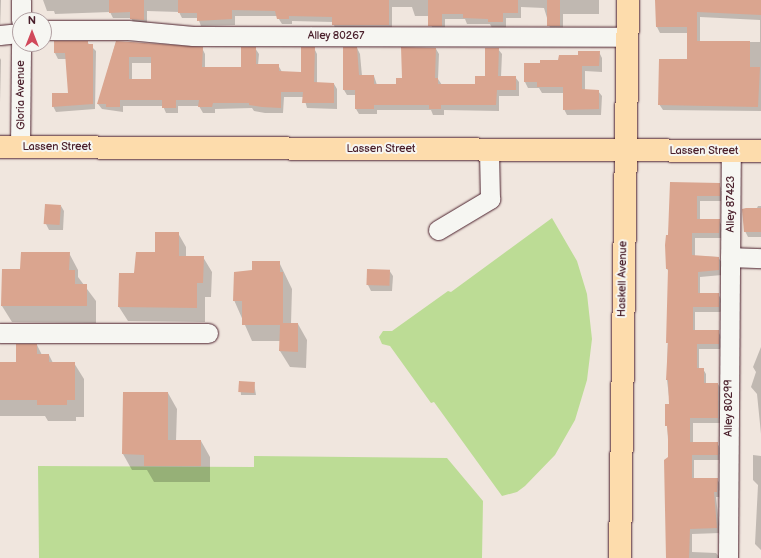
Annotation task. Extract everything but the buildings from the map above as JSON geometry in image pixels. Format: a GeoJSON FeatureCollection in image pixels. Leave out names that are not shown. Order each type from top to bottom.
{"type":"FeatureCollection","features":[{"type":"Feature","properties":{"kind":"main road","name":"Haskell Avenue"},"geometry":{"type":"LineString","coordinates":[[620,558],[628,0]]}},
{"type":"Feature","properties":{"kind":"main road","name":"Lassen Street"},"geometry":{"type":"LineString","coordinates":[[10,147],[761,151]]}},
{"type":"Feature","properties":{"kind":"street"},"geometry":{"type":"LineString","coordinates":[[21,0],[21,12]]}},
{"type":"Feature","properties":{"kind":"street","name":"Alley 80267"},"geometry":{"type":"LineString","coordinates":[[52,30],[128,30],[200,36],[627,37]]}},
{"type":"Feature","properties":{"kind":"street"},"geometry":{"type":"LineString","coordinates":[[0,35],[12,34]]}},
{"type":"Feature","properties":{"kind":"street","name":"Gloria Avenue"},"geometry":{"type":"LineString","coordinates":[[10,147],[20,52]]}},
{"type":"Feature","properties":{"kind":"street"},"geometry":{"type":"LineString","coordinates":[[438,230],[490,199],[488,150]]}},
{"type":"Feature","properties":{"kind":"street","name":"Alley 87423"},"geometry":{"type":"LineString","coordinates":[[730,257],[731,151]]}},
{"type":"Feature","properties":{"kind":"street"},"geometry":{"type":"LineString","coordinates":[[730,257],[761,258]]}},
{"type":"Feature","properties":{"kind":"street","name":"Alley 80299"},"geometry":{"type":"LineString","coordinates":[[728,558],[730,257]]}},
{"type":"Feature","properties":{"kind":"street"},"geometry":{"type":"LineString","coordinates":[[0,333],[208,333]]}},
{"type":"Feature","properties":{"kind":"green space"},"geometry":{"type":"Polygon","coordinates":[[[552,218],[577,261],[587,294],[592,339],[587,380],[575,420],[555,455],[525,486],[517,492],[502,496],[434,402],[431,403],[390,346],[382,344],[379,337],[383,331],[392,331],[448,291],[451,292],[552,218]]]}},
{"type":"Feature","properties":{"kind":"green space"},"geometry":{"type":"Polygon","coordinates":[[[254,456],[447,458],[483,501],[482,558],[39,558],[38,466],[254,467],[254,456]]]}}]}
